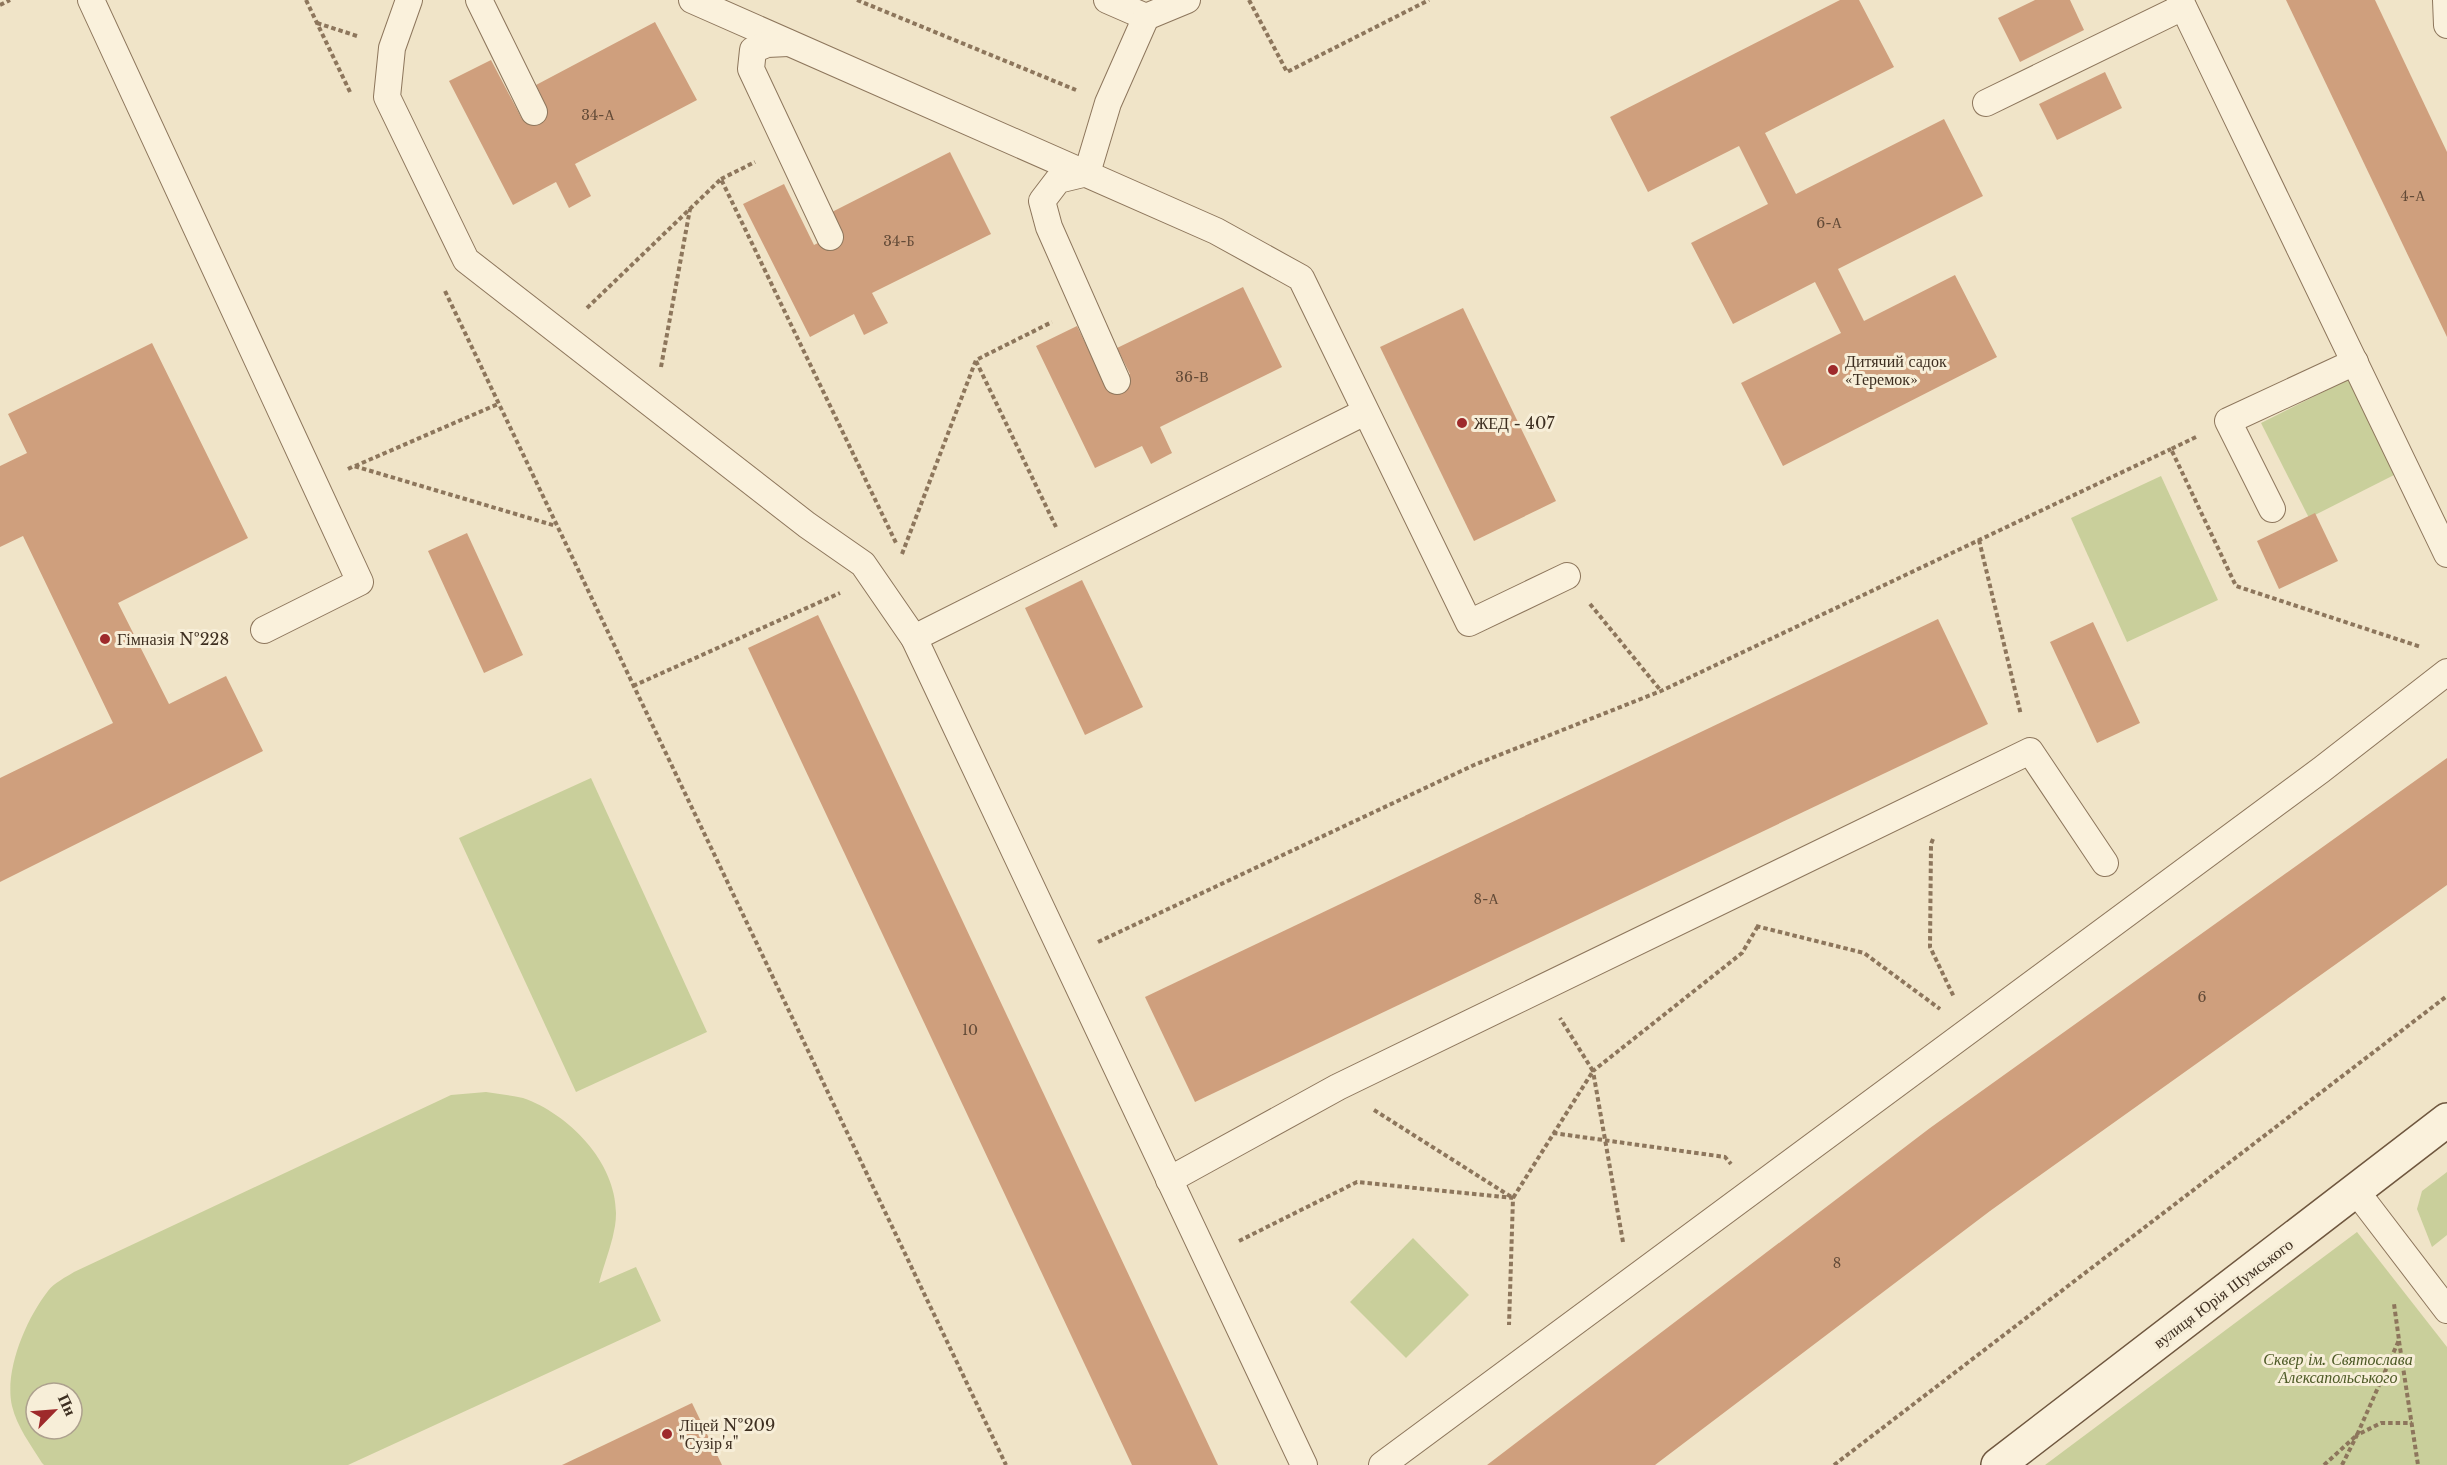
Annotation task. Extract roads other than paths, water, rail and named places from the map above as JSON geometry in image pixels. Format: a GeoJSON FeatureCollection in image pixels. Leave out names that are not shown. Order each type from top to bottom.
{"type":"FeatureCollection","features":[{"type":"Feature","properties":{"kind":"street","name":"вулиця Юрія Шумського"},"geometry":{"type":"LineString","coordinates":[[2003,1463],[2447,1120]]}},
{"type":"Feature","properties":{"kind":"lane"},"geometry":{"type":"LineString","coordinates":[[91,0],[360,582],[264,630]]}},
{"type":"Feature","properties":{"kind":"lane"},"geometry":{"type":"LineString","coordinates":[[409,0],[392,48],[387,97],[466,260],[807,525],[864,564],[914,638],[1304,1465]]}},
{"type":"Feature","properties":{"kind":"lane"},"geometry":{"type":"LineString","coordinates":[[479,0],[534,112]]}},
{"type":"Feature","properties":{"kind":"lane"},"geometry":{"type":"LineString","coordinates":[[692,0],[1216,231],[1301,278],[1469,623],[1567,576]]}},
{"type":"Feature","properties":{"kind":"lane"},"geometry":{"type":"LineString","coordinates":[[1107,0],[1146,17]]}},
{"type":"Feature","properties":{"kind":"lane"},"geometry":{"type":"LineString","coordinates":[[1087,173],[1108,103],[1146,17],[1186,0]]}},
{"type":"Feature","properties":{"kind":"lane"},"geometry":{"type":"LineString","coordinates":[[2446,0],[2447,25]]}},
{"type":"Feature","properties":{"kind":"lane"},"geometry":{"type":"LineString","coordinates":[[1986,103],[2182,3],[2447,554]]}},
{"type":"Feature","properties":{"kind":"lane"},"geometry":{"type":"LineString","coordinates":[[788,43],[767,44],[753,50],[751,69],[830,237]]}},
{"type":"Feature","properties":{"kind":"lane"},"geometry":{"type":"LineString","coordinates":[[1087,173],[1058,180],[1042,201],[1049,227],[1117,381]]}},
{"type":"Feature","properties":{"kind":"lane"},"geometry":{"type":"LineString","coordinates":[[2272,509],[2228,421],[2355,362]]}},
{"type":"Feature","properties":{"kind":"lane"},"geometry":{"type":"LineString","coordinates":[[914,638],[1365,412]]}},
{"type":"Feature","properties":{"kind":"lane"},"geometry":{"type":"LineString","coordinates":[[1382,1465],[2321,770],[2447,672]]}},
{"type":"Feature","properties":{"kind":"lane"},"geometry":{"type":"LineString","coordinates":[[1170,1180],[1338,1087],[2030,751],[2105,863]]}},
{"type":"Feature","properties":{"kind":"lane"},"geometry":{"type":"LineString","coordinates":[[2356,1191],[2447,1310]]}},
{"type":"Feature","properties":{"kind":"place","name":"Дитячий садок «Теремок»"},"geometry":{"type":"Point","coordinates":[1833,370]}},
{"type":"Feature","properties":{"kind":"place","name":"ЖЕД - 407"},"geometry":{"type":"Point","coordinates":[1462,423]}},
{"type":"Feature","properties":{"kind":"place","name":"Гімназія №228"},"geometry":{"type":"Point","coordinates":[105,639]}},
{"type":"Feature","properties":{"kind":"place","name":"Ліцей №209 \"Сузір'я\""},"geometry":{"type":"Point","coordinates":[667,1434]}},
{"type":"Feature","properties":{"kind":"park label","name":"Сквер ім. Святослава Алексапольського"},"geometry":{"type":"Point","coordinates":[2338,1368]}}]}
